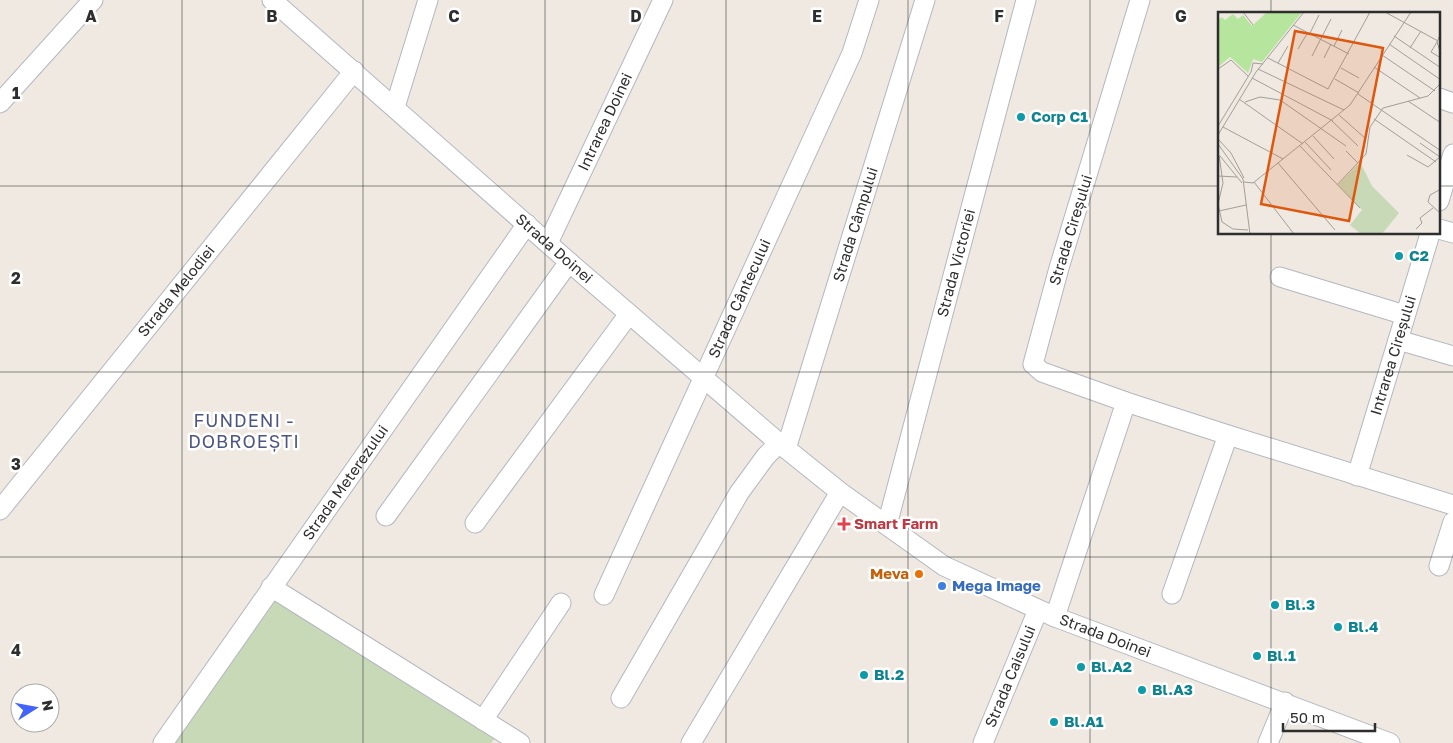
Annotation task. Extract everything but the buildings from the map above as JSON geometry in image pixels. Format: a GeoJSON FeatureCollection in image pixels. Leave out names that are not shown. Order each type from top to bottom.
{"type":"FeatureCollection","features":[{"type":"Feature","properties":{"kind":"street"},"geometry":{"type":"LineString","coordinates":[[0,103],[93,0]]}},
{"type":"Feature","properties":{"kind":"street","name":"Strada Doinei"},"geometry":{"type":"LineString","coordinates":[[272,0],[548,244],[783,446],[840,492],[944,566],[1046,613],[1390,743]]}},
{"type":"Feature","properties":{"kind":"street"},"geometry":{"type":"LineString","coordinates":[[395,107],[428,0]]}},
{"type":"Feature","properties":{"kind":"street","name":"Intrarea Doinei"},"geometry":{"type":"LineString","coordinates":[[548,244],[663,0]]}},
{"type":"Feature","properties":{"kind":"street","name":"Strada Cântecului"},"geometry":{"type":"LineString","coordinates":[[604,596],[852,54],[869,0]]}},
{"type":"Feature","properties":{"kind":"street","name":"Strada Câmpului"},"geometry":{"type":"LineString","coordinates":[[783,446],[925,0]]}},
{"type":"Feature","properties":{"kind":"street","name":"Strada Victoriei"},"geometry":{"type":"LineString","coordinates":[[887,525],[1026,0]]}},
{"type":"Feature","properties":{"kind":"street","name":"Strada Cireșului"},"geometry":{"type":"LineString","coordinates":[[1140,0],[1033,364],[1042,372],[1126,402],[1228,436],[1453,504]]}},
{"type":"Feature","properties":{"kind":"street","name":"Strada Melodiei"},"geometry":{"type":"LineString","coordinates":[[0,510],[354,71]]}},
{"type":"Feature","properties":{"kind":"street"},"geometry":{"type":"LineString","coordinates":[[1440,98],[1453,103]]}},
{"type":"Feature","properties":{"kind":"street"},"geometry":{"type":"LineString","coordinates":[[1440,198],[1453,154]]}},
{"type":"Feature","properties":{"kind":"street","name":"Strada Meterezului"},"geometry":{"type":"LineString","coordinates":[[163,743],[526,224]]}},
{"type":"Feature","properties":{"kind":"street"},"geometry":{"type":"LineString","coordinates":[[1440,229],[1453,233]]}},
{"type":"Feature","properties":{"kind":"street","name":"Intrarea Cireșului"},"geometry":{"type":"LineString","coordinates":[[1357,476],[1430,235]]}},
{"type":"Feature","properties":{"kind":"street"},"geometry":{"type":"LineString","coordinates":[[386,516],[569,262]]}},
{"type":"Feature","properties":{"kind":"street"},"geometry":{"type":"LineString","coordinates":[[1280,277],[1405,315]]}},
{"type":"Feature","properties":{"kind":"street"},"geometry":{"type":"LineString","coordinates":[[475,523],[629,314]]}},
{"type":"Feature","properties":{"kind":"street"},"geometry":{"type":"LineString","coordinates":[[1398,340],[1453,356]]}},
{"type":"Feature","properties":{"kind":"street"},"geometry":{"type":"LineString","coordinates":[[1046,613],[1126,402]]}},
{"type":"Feature","properties":{"kind":"street"},"geometry":{"type":"LineString","coordinates":[[1172,594],[1228,436]]}},
{"type":"Feature","properties":{"kind":"street"},"geometry":{"type":"LineString","coordinates":[[621,698],[739,493],[766,456],[783,446]]}},
{"type":"Feature","properties":{"kind":"street"},"geometry":{"type":"LineString","coordinates":[[691,743],[840,492]]}},
{"type":"Feature","properties":{"kind":"street"},"geometry":{"type":"LineString","coordinates":[[1439,566],[1453,522]]}},
{"type":"Feature","properties":{"kind":"street"},"geometry":{"type":"LineString","coordinates":[[271,587],[517,741]]}},
{"type":"Feature","properties":{"kind":"street"},"geometry":{"type":"LineString","coordinates":[[483,720],[561,603]]}},
{"type":"Feature","properties":{"kind":"street","name":"Strada Caisului"},"geometry":{"type":"LineString","coordinates":[[983,743],[1046,613]]}},
{"type":"Feature","properties":{"kind":"street"},"geometry":{"type":"LineString","coordinates":[[1268,743],[1285,702]]}},
{"type":"Feature","properties":{"kind":"green space"},"geometry":{"type":"Polygon","coordinates":[[[272,596],[497,736],[491,743],[169,743],[272,596]]]}},
{"type":"Feature","properties":{"kind":"place","name":"Corp C1"},"geometry":{"type":"Point","coordinates":[1021,117]}},
{"type":"Feature","properties":{"kind":"place","name":"C2"},"geometry":{"type":"Point","coordinates":[1399,256]}},
{"type":"Feature","properties":{"kind":"place","name":"Smart Farm"},"geometry":{"type":"Point","coordinates":[844,524]}},
{"type":"Feature","properties":{"kind":"place","name":"Meva"},"geometry":{"type":"Point","coordinates":[919,574]}},
{"type":"Feature","properties":{"kind":"place","name":"Mega Image"},"geometry":{"type":"Point","coordinates":[942,586]}},
{"type":"Feature","properties":{"kind":"place","name":"Bl.3"},"geometry":{"type":"Point","coordinates":[1275,605]}},
{"type":"Feature","properties":{"kind":"place","name":"Bl.4"},"geometry":{"type":"Point","coordinates":[1338,627]}},
{"type":"Feature","properties":{"kind":"place","name":"Bl.1"},"geometry":{"type":"Point","coordinates":[1257,656]}},
{"type":"Feature","properties":{"kind":"place","name":"Bl.A2"},"geometry":{"type":"Point","coordinates":[1081,667]}},
{"type":"Feature","properties":{"kind":"place","name":"Bl.2"},"geometry":{"type":"Point","coordinates":[864,675]}},
{"type":"Feature","properties":{"kind":"place","name":"Bl.A3"},"geometry":{"type":"Point","coordinates":[1142,690]}},
{"type":"Feature","properties":{"kind":"place","name":"Bl.A1"},"geometry":{"type":"Point","coordinates":[1054,722]}},
{"type":"Feature","properties":{"kind":"district","name":"FUNDENI - DOBROEȘTI"},"geometry":{"type":"Point","coordinates":[244,431]}}]}
